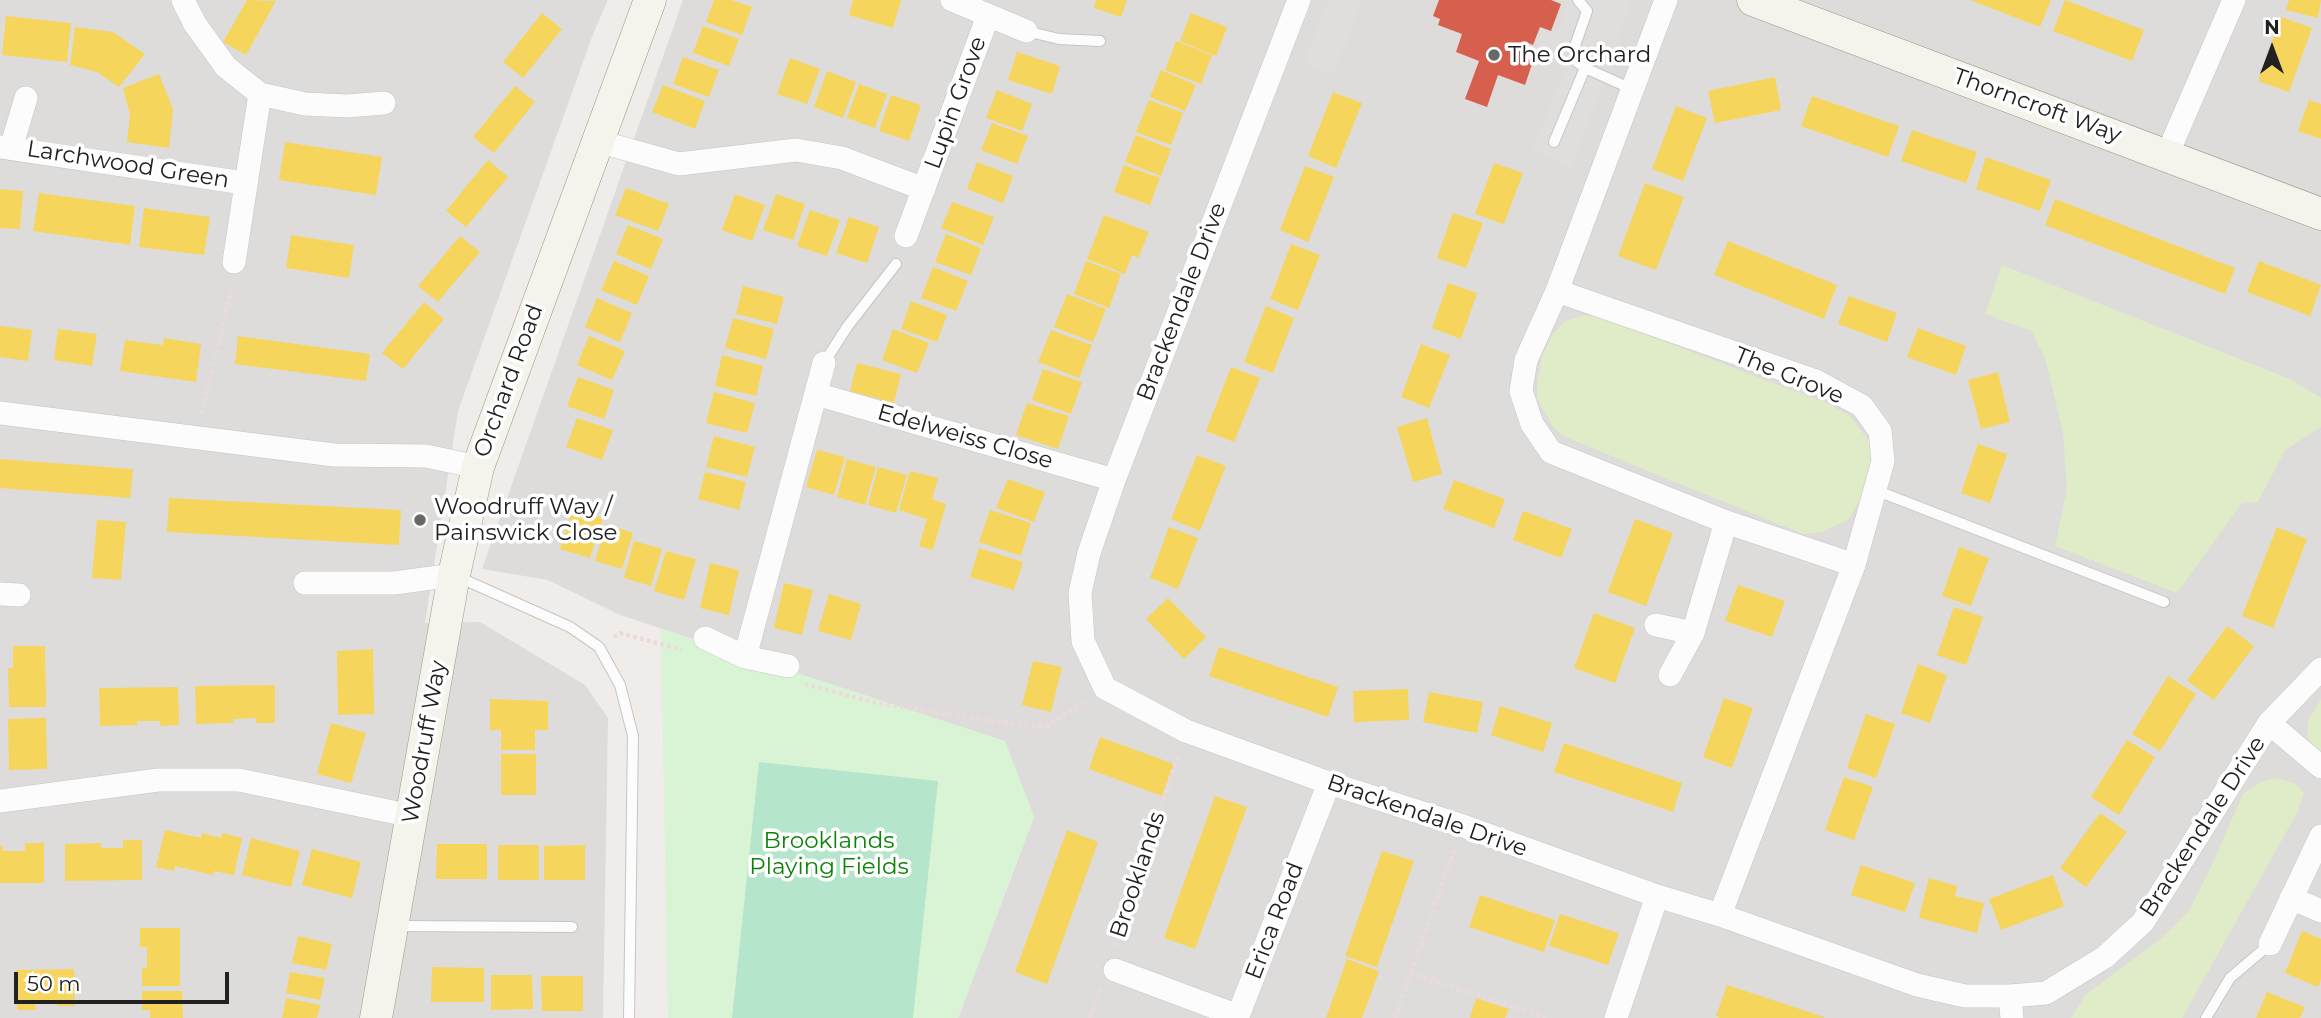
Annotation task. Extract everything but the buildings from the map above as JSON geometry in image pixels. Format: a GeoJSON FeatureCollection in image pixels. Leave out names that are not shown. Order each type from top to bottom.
{"type":"FeatureCollection","features":[{"type":"Feature","properties":{"kind":"street"},"geometry":{"type":"LineString","coordinates":[[183,0],[195,24],[226,67],[260,94],[305,104],[347,106],[384,103]]}},
{"type":"Feature","properties":{"kind":"street","name":"Orchard Road"},"geometry":{"type":"LineString","coordinates":[[0,413],[334,455],[426,456],[478,467],[650,0]]}},
{"type":"Feature","properties":{"kind":"street","name":"Lupin Grove"},"geometry":{"type":"LineString","coordinates":[[952,0],[1026,31]]}},
{"type":"Feature","properties":{"kind":"street","name":"Brackendale Drive"},"geometry":{"type":"LineString","coordinates":[[1299,0],[1114,480],[1089,553],[1080,593],[1083,641],[1105,688],[1186,731],[1329,783],[1463,826],[1917,985],[2011,1007],[2046,993],[2105,957],[2143,922],[2269,723],[2321,669]]}},
{"type":"Feature","properties":{"kind":"street"},"geometry":{"type":"LineString","coordinates":[[1666,0],[1557,291],[1526,360],[1521,391],[1532,424],[1551,452],[1726,523],[1854,565]]}},
{"type":"Feature","properties":{"kind":"street","name":"Thorncroft Way"},"geometry":{"type":"LineString","coordinates":[[1753,0],[2321,214]]}},
{"type":"Feature","properties":{"kind":"street"},"geometry":{"type":"LineString","coordinates":[[2167,155],[2234,0]]}},
{"type":"Feature","properties":{"kind":"street","name":"Lupin Grove"},"geometry":{"type":"LineString","coordinates":[[906,236],[988,16]]}},
{"type":"Feature","properties":{"kind":"street","name":"Larchwood Green"},"geometry":{"type":"LineString","coordinates":[[234,262],[244,183],[260,94]]}},
{"type":"Feature","properties":{"kind":"street","name":"Larchwood Green"},"geometry":{"type":"LineString","coordinates":[[26,97],[6,147],[244,183]]}},
{"type":"Feature","properties":{"kind":"street","name":"Lupin Grove"},"geometry":{"type":"LineString","coordinates":[[597,141],[679,164],[796,150],[842,158],[923,189]]}},
{"type":"Feature","properties":{"kind":"street","name":"The Grove"},"geometry":{"type":"LineString","coordinates":[[1557,291],[1816,382],[1862,406],[1880,431],[1883,461],[1854,565],[1720,915]]}},
{"type":"Feature","properties":{"kind":"street"},"geometry":{"type":"LineString","coordinates":[[745,657],[824,363]]}},
{"type":"Feature","properties":{"kind":"street","name":"Edelweiss Close"},"geometry":{"type":"LineString","coordinates":[[816,394],[1114,480]]}},
{"type":"Feature","properties":{"kind":"street","name":"Woodruff Way"},"geometry":{"type":"LineString","coordinates":[[376,1018],[454,575],[478,467]]}},
{"type":"Feature","properties":{"kind":"street"},"geometry":{"type":"LineString","coordinates":[[1670,676],[1693,633],[1726,523]]}},
{"type":"Feature","properties":{"kind":"street"},"geometry":{"type":"LineString","coordinates":[[305,583],[394,583],[454,575]]}},
{"type":"Feature","properties":{"kind":"street"},"geometry":{"type":"LineString","coordinates":[[1656,625],[1693,633]]}},
{"type":"Feature","properties":{"kind":"street"},"geometry":{"type":"LineString","coordinates":[[695,644],[795,674]]}},
{"type":"Feature","properties":{"kind":"street"},"geometry":{"type":"LineString","coordinates":[[2269,723],[2321,767]]}},
{"type":"Feature","properties":{"kind":"street"},"geometry":{"type":"LineString","coordinates":[[0,801],[158,780],[239,780],[412,816]]}},
{"type":"Feature","properties":{"kind":"street","name":"Erica Road"},"geometry":{"type":"LineString","coordinates":[[1110,968],[1238,1016],[1329,783]]}},
{"type":"Feature","properties":{"kind":"street"},"geometry":{"type":"LineString","coordinates":[[2270,944],[2321,836]]}},
{"type":"Feature","properties":{"kind":"street"},"geometry":{"type":"LineString","coordinates":[[1616,1018],[1657,896]]}},
{"type":"Feature","properties":{"kind":"street"},"geometry":{"type":"LineString","coordinates":[[2291,898],[2321,911]]}},
{"type":"Feature","properties":{"kind":"lane"},"geometry":{"type":"LineString","coordinates":[[1577,0],[1587,11],[1575,46],[1576,61],[1584,68],[1632,89]]}},
{"type":"Feature","properties":{"kind":"lane"},"geometry":{"type":"LineString","coordinates":[[1026,31],[1059,39],[1100,41]]}},
{"type":"Feature","properties":{"kind":"lane"},"geometry":{"type":"LineString","coordinates":[[1554,142],[1584,68]]}},
{"type":"Feature","properties":{"kind":"lane"},"geometry":{"type":"LineString","coordinates":[[824,363],[847,327],[896,264]]}},
{"type":"Feature","properties":{"kind":"lane"},"geometry":{"type":"LineString","coordinates":[[1875,490],[2164,602]]}},
{"type":"Feature","properties":{"kind":"lane"},"geometry":{"type":"LineString","coordinates":[[454,575],[570,627],[599,647],[620,685],[633,736],[629,1018]]}},
{"type":"Feature","properties":{"kind":"lane"},"geometry":{"type":"LineString","coordinates":[[392,926],[572,927]]}},
{"type":"Feature","properties":{"kind":"lane"},"geometry":{"type":"LineString","coordinates":[[2206,1018],[2230,978],[2270,944]]}},
{"type":"Feature","properties":{"kind":"path"},"geometry":{"type":"LineString","coordinates":[[195,438],[238,260],[234,262]]}},
{"type":"Feature","properties":{"kind":"path"},"geometry":{"type":"LineString","coordinates":[[599,647],[620,633],[695,644]]}},
{"type":"Feature","properties":{"kind":"path"},"geometry":{"type":"LineString","coordinates":[[795,674],[877,703],[1045,727],[1105,688]]}},
{"type":"Feature","properties":{"kind":"path","name":"Brooklands"},"geometry":{"type":"LineString","coordinates":[[1090,1018],[1110,968],[1186,731]]}},
{"type":"Feature","properties":{"kind":"path"},"geometry":{"type":"LineString","coordinates":[[1395,1018],[1463,826]]}},
{"type":"Feature","properties":{"kind":"path"},"geometry":{"type":"LineString","coordinates":[[1410,973],[1547,1018]]}},
{"type":"Feature","properties":{"kind":"shaded area"},"geometry":{"type":"Polygon","coordinates":[[[0,0],[608,0],[593,34],[458,411],[425,623],[480,622],[585,685],[608,718],[603,1018],[0,1018],[0,0]]]}},
{"type":"Feature","properties":{"kind":"shaded area"},"geometry":{"type":"Polygon","coordinates":[[[683,0],[2321,0],[2321,1018],[958,1018],[1034,817],[1004,741],[620,615],[548,580],[482,569],[683,0]]]}},
{"type":"Feature","properties":{"kind":"shaded area"},"geometry":{"type":"Polygon","coordinates":[[[1328,0],[1362,0],[1334,75],[1304,63],[1328,0]]]}},
{"type":"Feature","properties":{"kind":"shaded area","name":"The Orchard"},"geometry":{"type":"Polygon","coordinates":[[[1567,0],[1626,0],[1630,7],[1572,168],[1533,150],[1565,69],[1534,54],[1542,27],[1557,34],[1567,0]]]}},
{"type":"Feature","properties":{"kind":"green space"},"geometry":{"type":"Polygon","coordinates":[[[2002,265],[2290,379],[2321,398],[2321,427],[2285,450],[2258,502],[2242,503],[2177,593],[2055,546],[2067,489],[2063,433],[2046,361],[2032,331],[1985,314],[2002,265]]]}},
{"type":"Feature","properties":{"kind":"green space"},"geometry":{"type":"Polygon","coordinates":[[[1586,315],[1605,319],[1831,405],[1850,416],[1871,444],[1873,464],[1869,484],[1849,519],[1822,532],[1803,534],[1565,437],[1553,427],[1537,399],[1537,383],[1542,356],[1553,334],[1565,321],[1586,315]]]}},
{"type":"Feature","properties":{"kind":"green space","name":"Brooklands Playing Fields"},"geometry":{"type":"Polygon","coordinates":[[[661,629],[1005,741],[1034,817],[958,1018],[668,1018],[661,629]]]}},
{"type":"Feature","properties":{"kind":"green space"},"geometry":{"type":"Polygon","coordinates":[[[2321,699],[2321,755],[2310,743],[2307,732],[2308,721],[2321,699]]]}},
{"type":"Feature","properties":{"kind":"green space"},"geometry":{"type":"Polygon","coordinates":[[[759,762],[938,781],[913,1018],[732,1018],[759,762]]]}},
{"type":"Feature","properties":{"kind":"green space"},"geometry":{"type":"Polygon","coordinates":[[[2274,778],[2295,783],[2304,793],[2298,811],[2182,1018],[2071,1018],[2086,994],[2161,939],[2189,911],[2243,794],[2261,782],[2274,778]]]}},
{"type":"Feature","properties":{"kind":"place","name":"The Orchard"},"geometry":{"type":"Point","coordinates":[1494,55]}},
{"type":"Feature","properties":{"kind":"place","name":"Woodruff Way / Painswick Close"},"geometry":{"type":"Point","coordinates":[420,520]}}]}
